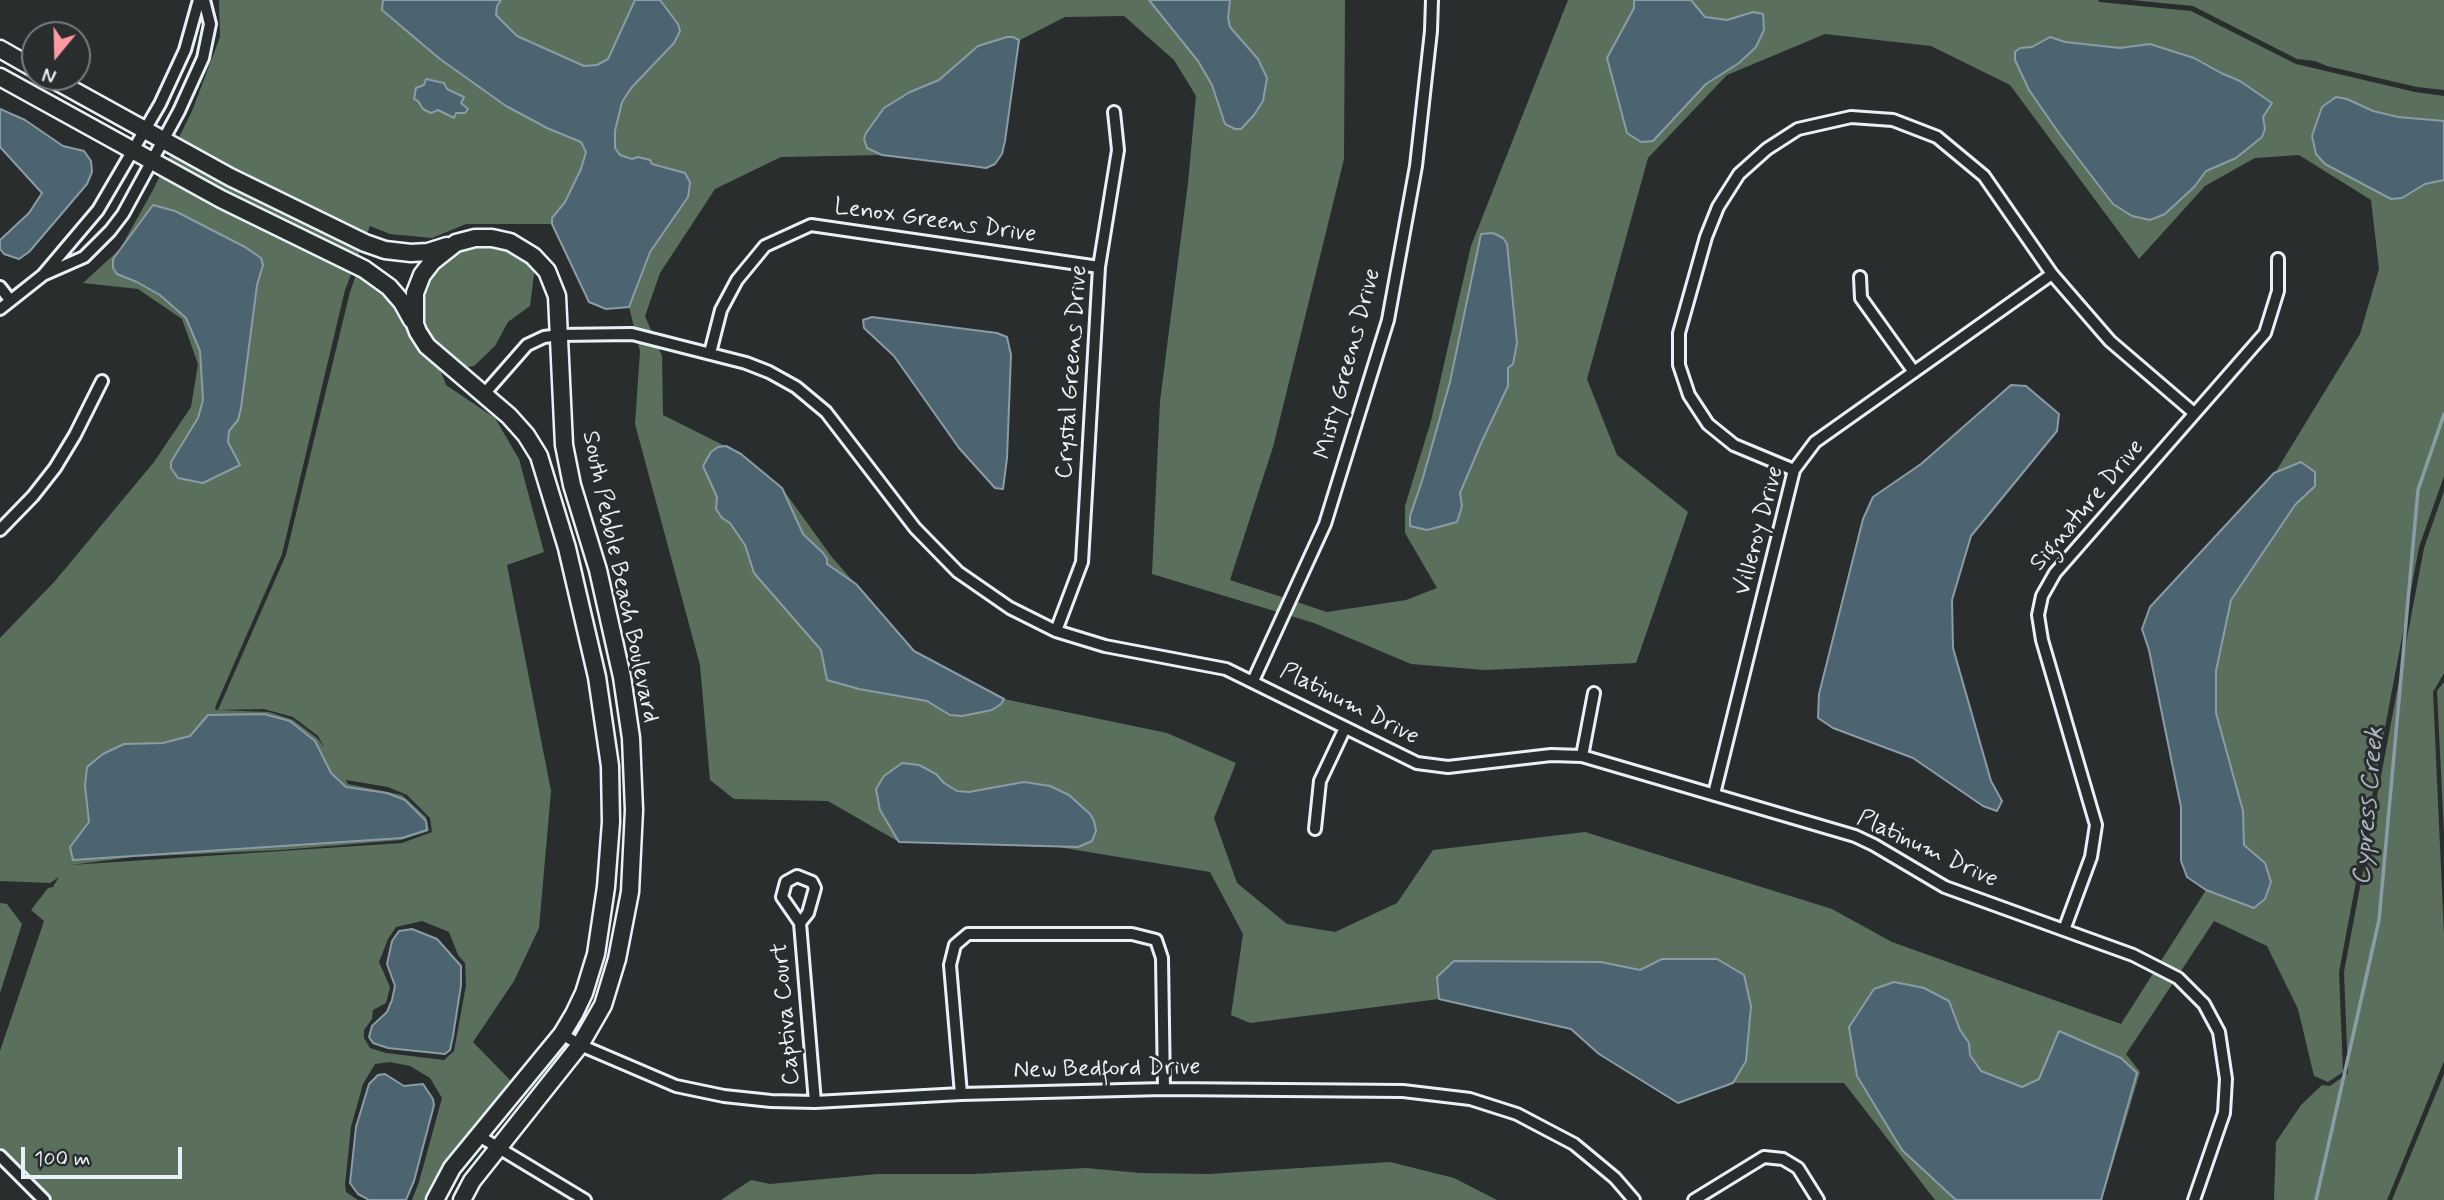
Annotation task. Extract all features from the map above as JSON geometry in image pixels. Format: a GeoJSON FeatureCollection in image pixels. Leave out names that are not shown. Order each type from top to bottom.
{"type":"FeatureCollection","features":[{"type":"Feature","properties":{"kind":"street"},"geometry":{"type":"LineString","coordinates":[[0,309],[43,275],[92,217],[160,104],[202,0]]}},
{"type":"Feature","properties":{"kind":"street"},"geometry":{"type":"LineString","coordinates":[[43,275],[84,257],[123,214],[179,111],[203,58],[210,24],[202,0]]}},
{"type":"Feature","properties":{"kind":"street","name":"Misty Greens Drive"},"geometry":{"type":"LineString","coordinates":[[1253,681],[1325,524],[1388,320],[1416,166],[1432,0]]}},
{"type":"Feature","properties":{"kind":"street"},"geometry":{"type":"LineString","coordinates":[[0,50],[21,61]]}},
{"type":"Feature","properties":{"kind":"street","name":"South Pebble Beach Boulevard"},"geometry":{"type":"LineString","coordinates":[[0,76],[238,208],[382,280],[396,294],[418,332],[433,351],[517,423],[539,456],[567,548],[597,677],[610,766],[611,822],[606,887],[596,954],[583,993],[562,1034],[452,1168],[435,1200]]}},
{"type":"Feature","properties":{"kind":"street","name":"South Pebble Beach Boulevard"},"geometry":{"type":"LineString","coordinates":[[75,91],[264,194],[375,247],[421,253],[475,238],[492,238],[510,242],[533,256],[547,271],[554,286],[560,335],[564,445],[622,677],[631,738],[634,810],[630,892],[617,959],[603,1006],[580,1045],[472,1181],[461,1200]]}},
{"type":"Feature","properties":{"kind":"street"},"geometry":{"type":"LineString","coordinates":[[71,116],[82,95]]}},
{"type":"Feature","properties":{"kind":"street","name":"Crystal Greens Drive"},"geometry":{"type":"LineString","coordinates":[[1056,631],[1082,562],[1099,267],[1118,150],[1114,111]]}},
{"type":"Feature","properties":{"kind":"street"},"geometry":{"type":"LineString","coordinates":[[1794,470],[1734,445],[1708,424],[1689,395],[1679,365],[1679,333],[1706,237],[1718,207],[1739,174],[1767,149],[1798,129],[1851,117],[1893,120],[1937,138],[1984,176],[2052,274],[2110,341],[2194,413]]}},
{"type":"Feature","properties":{"kind":"street"},"geometry":{"type":"LineString","coordinates":[[92,217],[110,231]]}},
{"type":"Feature","properties":{"kind":"street","name":"Lenox Greens Drive"},"geometry":{"type":"LineString","coordinates":[[710,353],[721,310],[737,280],[765,246],[811,225],[1099,267]]}},
{"type":"Feature","properties":{"kind":"street"},"geometry":{"type":"LineString","coordinates":[[418,332],[414,301],[420,278],[432,262],[456,243]]}},
{"type":"Feature","properties":{"kind":"street","name":"Signature Drive"},"geometry":{"type":"LineString","coordinates":[[2064,930],[2091,857],[2096,825],[2042,640],[2038,615],[2042,596],[2055,573],[2265,333],[2278,291],[2278,259]]}},
{"type":"Feature","properties":{"kind":"street","name":"Villeroy Drive"},"geometry":{"type":"LineString","coordinates":[[1714,794],[1794,470],[1815,442],[2052,274]]}},
{"type":"Feature","properties":{"kind":"street"},"geometry":{"type":"LineString","coordinates":[[1860,277],[1861,298],[1914,372]]}},
{"type":"Feature","properties":{"kind":"street"},"geometry":{"type":"LineString","coordinates":[[0,287],[10,300]]}},
{"type":"Feature","properties":{"kind":"street","name":"Platinum Drive"},"geometry":{"type":"LineString","coordinates":[[484,394],[527,345],[544,337],[560,335],[632,334],[710,353],[769,372],[806,394],[835,423],[915,528],[950,564],[1000,602],[1056,631],[1105,646],[1218,666],[1410,761],[1432,766],[1457,766],[1551,755],[1582,756],[1855,836],[1945,887],[2133,955],[2178,978],[2203,1004],[2219,1032],[2226,1079],[2224,1113],[2194,1200]]}},
{"type":"Feature","properties":{"kind":"street"},"geometry":{"type":"LineString","coordinates":[[0,530],[33,496],[55,468],[102,381]]}},
{"type":"Feature","properties":{"kind":"street"},"geometry":{"type":"LineString","coordinates":[[567,548],[590,542]]}},
{"type":"Feature","properties":{"kind":"street"},"geometry":{"type":"LineString","coordinates":[[1582,756],[1594,693]]}},
{"type":"Feature","properties":{"kind":"street"},"geometry":{"type":"LineString","coordinates":[[1315,829],[1320,781],[1345,728]]}},
{"type":"Feature","properties":{"kind":"street","name":"Captiva Court"},"geometry":{"type":"LineString","coordinates":[[800,923],[815,1102]]}},
{"type":"Feature","properties":{"kind":"street"},"geometry":{"type":"LineString","coordinates":[[961,1094],[950,965],[955,945],[968,934],[1132,934],[1156,940],[1162,958],[1164,1089]]}},
{"type":"Feature","properties":{"kind":"street","name":"New Bedford Drive"},"geometry":{"type":"LineString","coordinates":[[562,1034],[580,1045],[676,1086],[724,1096],[815,1102],[961,1094],[1164,1089],[1403,1091],[1470,1099],[1517,1114],[1574,1144],[1615,1178],[1634,1200]]}},
{"type":"Feature","properties":{"kind":"street"},"geometry":{"type":"LineString","coordinates":[[479,1136],[585,1200]]}},
{"type":"Feature","properties":{"kind":"street"},"geometry":{"type":"LineString","coordinates":[[0,1156],[44,1200]]}},
{"type":"Feature","properties":{"kind":"street"},"geometry":{"type":"LineString","coordinates":[[1694,1200],[1764,1157],[1783,1159],[1798,1168],[1818,1200]]}},
{"type":"Feature","properties":{"kind":"green space"},"geometry":{"type":"Polygon","coordinates":[[[219,0],[1345,0],[1344,159],[1273,447],[1230,580],[1327,612],[1406,600],[1437,588],[1405,533],[1405,506],[1431,421],[1471,246],[1568,0],[2098,0],[2191,11],[2296,64],[2415,92],[2444,96],[2444,476],[2419,547],[2339,972],[2343,1072],[2328,1082],[2314,1076],[2298,1009],[2267,946],[2214,921],[2126,1054],[2140,1072],[2102,1200],[1935,1200],[1844,1083],[1733,1083],[1678,1103],[1599,1054],[1571,1029],[1439,999],[1250,1023],[1231,1015],[1243,934],[1210,872],[1058,847],[899,842],[828,801],[734,799],[710,780],[700,665],[635,424],[640,351],[629,307],[606,309],[589,302],[552,224],[466,224],[432,238],[390,234],[370,226],[345,290],[282,554],[215,710],[269,712],[293,720],[317,738],[324,747],[318,736],[293,717],[264,709],[218,710],[286,555],[357,272],[391,299],[438,364],[446,385],[495,418],[519,459],[544,552],[507,565],[551,791],[539,928],[514,981],[473,1042],[511,1081],[455,1152],[425,1200],[412,1200],[442,1098],[430,1078],[410,1066],[390,1062],[375,1064],[363,1084],[351,1127],[345,1185],[346,1192],[358,1200],[53,1200],[0,1147],[0,1051],[44,921],[31,910],[59,877],[50,883],[0,881],[0,638],[55,581],[154,462],[191,407],[198,364],[182,319],[138,289],[83,283],[120,249],[153,190],[192,111],[220,37],[219,0]],[[1124,16],[1065,17],[1020,40],[1002,154],[991,167],[882,155],[781,157],[715,189],[660,273],[645,316],[662,356],[663,415],[741,454],[782,488],[831,556],[914,651],[1004,699],[1167,733],[1236,763],[1214,818],[1237,883],[1287,924],[1335,932],[1397,903],[1433,850],[1585,832],[1832,909],[1892,942],[2121,1024],[2206,890],[2187,877],[2181,861],[2181,807],[2149,650],[2142,629],[2150,607],[2275,473],[2360,334],[2379,269],[2371,200],[2299,155],[2255,158],[2205,186],[2139,259],[2010,85],[1931,46],[1825,34],[1727,75],[1648,158],[1587,379],[1617,455],[1688,512],[1636,663],[1485,670],[1411,664],[1314,623],[1152,574],[1160,401],[1188,183],[1196,96],[1174,60],[1124,16]],[[346,780],[348,784],[402,795],[426,817],[429,831],[401,840],[281,850],[133,857],[71,865],[402,843],[432,832],[430,818],[407,795],[388,787],[346,780]],[[422,921],[396,927],[379,962],[390,987],[386,1003],[373,1010],[372,1019],[364,1030],[364,1038],[370,1048],[386,1053],[444,1060],[454,1051],[466,985],[465,963],[458,955],[449,932],[422,921]]]}},
{"type":"Feature","properties":{"kind":"green space"},"geometry":{"type":"Polygon","coordinates":[[[2131,0],[2444,0],[2444,90],[2417,87],[2315,61],[2297,59],[2193,6],[2131,0]]]}},
{"type":"Feature","properties":{"kind":"green space"},"geometry":{"type":"Polygon","coordinates":[[[491,244],[515,251],[535,266],[530,306],[508,322],[495,346],[474,366],[462,368],[437,346],[423,329],[419,309],[426,279],[450,254],[470,245],[491,244]]]}},
{"type":"Feature","properties":{"kind":"green space"},"geometry":{"type":"Polygon","coordinates":[[[2444,491],[2444,673],[2433,692],[2444,935],[2444,1061],[2387,1200],[2274,1200],[2276,1142],[2301,1105],[2322,1085],[2330,1086],[2348,1073],[2344,972],[2424,548],[2444,491]]]}},
{"type":"Feature","properties":{"kind":"green space"},"geometry":{"type":"Polygon","coordinates":[[[2444,682],[2444,834],[2437,691],[2444,682]]]}},
{"type":"Feature","properties":{"kind":"green space"},"geometry":{"type":"Polygon","coordinates":[[[0,903],[7,904],[22,924],[0,993],[0,903]]]}},
{"type":"Feature","properties":{"kind":"green space"},"geometry":{"type":"Polygon","coordinates":[[[2444,1074],[2444,1200],[2392,1200],[2444,1074]]]}},
{"type":"Feature","properties":{"kind":"green space"},"geometry":{"type":"Polygon","coordinates":[[[1390,1162],[1454,1178],[1497,1200],[721,1200],[751,1180],[770,1184],[878,1174],[974,1174],[1086,1168],[1140,1173],[1209,1174],[1390,1162]]]}},
{"type":"Feature","properties":{"kind":"water"},"geometry":{"type":"Polygon","coordinates":[[[383,0],[501,0],[496,15],[517,36],[584,66],[597,65],[608,59],[635,0],[660,0],[678,24],[680,31],[674,43],[632,87],[622,102],[615,131],[615,148],[620,155],[650,160],[652,164],[685,173],[690,182],[688,197],[650,252],[629,307],[606,309],[589,302],[552,224],[552,218],[565,202],[581,169],[586,152],[581,142],[506,106],[440,59],[382,10],[383,0]]]}},
{"type":"Feature","properties":{"kind":"water"},"geometry":{"type":"Polygon","coordinates":[[[1149,0],[1230,0],[1230,27],[1258,59],[1267,78],[1263,101],[1241,129],[1225,124],[1212,85],[1198,61],[1149,0]]]}},
{"type":"Feature","properties":{"kind":"water"},"geometry":{"type":"Polygon","coordinates":[[[1634,0],[1691,0],[1705,17],[1727,20],[1753,12],[1763,14],[1764,30],[1756,47],[1739,63],[1706,84],[1653,141],[1641,142],[1627,133],[1607,58],[1634,8],[1634,0]]]}},
{"type":"Feature","properties":{"kind":"water"},"geometry":{"type":"Polygon","coordinates":[[[1007,37],[1019,40],[1005,141],[1002,154],[995,164],[986,168],[882,155],[867,148],[864,139],[866,133],[884,108],[910,92],[939,80],[978,46],[1007,37]]]}},
{"type":"Feature","properties":{"kind":"water"},"geometry":{"type":"Polygon","coordinates":[[[2050,37],[2065,42],[2120,48],[2150,44],[2194,58],[2240,81],[2272,103],[2263,117],[2265,129],[2262,137],[2236,158],[2206,171],[2195,186],[2165,214],[2150,220],[2132,216],[2113,204],[2061,136],[2029,90],[2015,60],[2015,52],[2020,48],[2032,47],[2050,37]]]}},
{"type":"Feature","properties":{"kind":"water"},"geometry":{"type":"Polygon","coordinates":[[[426,79],[444,83],[447,89],[464,97],[461,103],[468,109],[465,113],[456,113],[454,118],[438,110],[431,113],[423,109],[414,99],[416,88],[424,85],[426,79]]]}},
{"type":"Feature","properties":{"kind":"water"},"geometry":{"type":"Polygon","coordinates":[[[2336,97],[2398,117],[2444,121],[2444,180],[2425,184],[2402,198],[2391,199],[2325,164],[2316,154],[2312,136],[2322,107],[2336,97]]]}},
{"type":"Feature","properties":{"kind":"water"},"geometry":{"type":"Polygon","coordinates":[[[0,109],[25,120],[63,146],[84,151],[91,161],[92,172],[87,184],[29,252],[19,259],[4,254],[0,249],[0,240],[29,213],[42,193],[0,147],[0,109]]]}},
{"type":"Feature","properties":{"kind":"water"},"geometry":{"type":"Polygon","coordinates":[[[153,205],[175,211],[245,247],[261,258],[263,265],[257,285],[241,408],[238,420],[229,431],[228,442],[240,465],[203,483],[178,478],[171,468],[171,462],[198,418],[203,400],[200,351],[186,318],[160,295],[117,274],[113,268],[113,259],[153,205]]]}},
{"type":"Feature","properties":{"kind":"water"},"geometry":{"type":"Polygon","coordinates":[[[1493,233],[1503,238],[1507,244],[1517,343],[1513,364],[1508,368],[1508,386],[1460,493],[1462,506],[1457,522],[1427,530],[1410,526],[1410,516],[1450,382],[1481,234],[1493,233]]]}},
{"type":"Feature","properties":{"kind":"water"},"geometry":{"type":"Polygon","coordinates":[[[872,317],[997,333],[1007,337],[1011,355],[1007,458],[1003,489],[995,488],[959,448],[894,356],[864,328],[863,320],[872,317]]]}},
{"type":"Feature","properties":{"kind":"water"},"geometry":{"type":"Polygon","coordinates":[[[2011,385],[2026,386],[2059,414],[2057,431],[1971,536],[1952,600],[1953,648],[1991,781],[2002,801],[1997,811],[1983,806],[1913,758],[1833,728],[1818,718],[1819,694],[1863,519],[1873,497],[1921,464],[2011,385]]]}},
{"type":"Feature","properties":{"kind":"water"},"geometry":{"type":"Polygon","coordinates":[[[726,446],[741,454],[782,488],[803,534],[823,553],[827,564],[856,584],[914,651],[1004,699],[1001,704],[992,710],[962,716],[950,715],[927,701],[859,689],[827,680],[821,650],[754,573],[745,545],[730,523],[722,518],[716,509],[717,497],[703,466],[711,452],[726,446]]]}},
{"type":"Feature","properties":{"kind":"water"},"geometry":{"type":"Polygon","coordinates":[[[2301,462],[2315,472],[2315,486],[2295,505],[2231,600],[2216,671],[2216,713],[2243,811],[2244,845],[2265,863],[2271,882],[2265,899],[2254,908],[2206,890],[2187,877],[2181,861],[2181,807],[2149,650],[2142,629],[2150,607],[2274,473],[2301,462]]]}},
{"type":"Feature","properties":{"kind":"water"},"geometry":{"type":"Polygon","coordinates":[[[264,714],[290,721],[315,741],[331,773],[346,787],[387,793],[405,800],[426,821],[427,830],[402,838],[73,860],[70,847],[89,822],[85,786],[87,767],[103,754],[124,744],[163,743],[190,736],[208,715],[264,714]]]}},
{"type":"Feature","properties":{"kind":"water"},"geometry":{"type":"Polygon","coordinates":[[[902,763],[919,765],[936,774],[957,791],[969,792],[1024,782],[1050,786],[1069,795],[1090,814],[1096,831],[1092,841],[1078,847],[899,842],[880,810],[876,789],[884,776],[902,763]]]}},
{"type":"Feature","properties":{"kind":"water"},"geometry":{"type":"Polygon","coordinates":[[[412,929],[437,939],[461,966],[461,985],[453,1036],[450,1050],[445,1054],[388,1048],[373,1043],[369,1037],[372,1026],[387,1012],[392,1000],[395,986],[387,964],[392,941],[399,931],[412,929]]]}},
{"type":"Feature","properties":{"kind":"water"},"geometry":{"type":"Polygon","coordinates":[[[1662,959],[1717,959],[1744,975],[1751,1006],[1746,1061],[1733,1083],[1678,1103],[1599,1054],[1571,1029],[1439,999],[1437,977],[1454,961],[1601,962],[1640,970],[1662,959]]]}},
{"type":"Feature","properties":{"kind":"water"},"geometry":{"type":"Polygon","coordinates":[[[1894,982],[1924,988],[1949,1001],[1960,1030],[1969,1043],[1970,1055],[1981,1071],[2022,1087],[2039,1079],[2059,1031],[2121,1058],[2137,1073],[2101,1200],[1956,1200],[1902,1150],[1857,1076],[1849,1027],[1874,989],[1894,982]]]}},
{"type":"Feature","properties":{"kind":"water"},"geometry":{"type":"Polygon","coordinates":[[[385,1074],[404,1086],[423,1084],[434,1105],[414,1181],[406,1200],[369,1200],[358,1194],[350,1183],[356,1127],[369,1084],[378,1075],[385,1074]]]}},
{"type":"Feature","properties":{"kind":"waterway","name":"Cypress Creek"},"geometry":{"type":"LineString","coordinates":[[2316,1200],[2379,920],[2418,490],[2444,414]]}}]}
